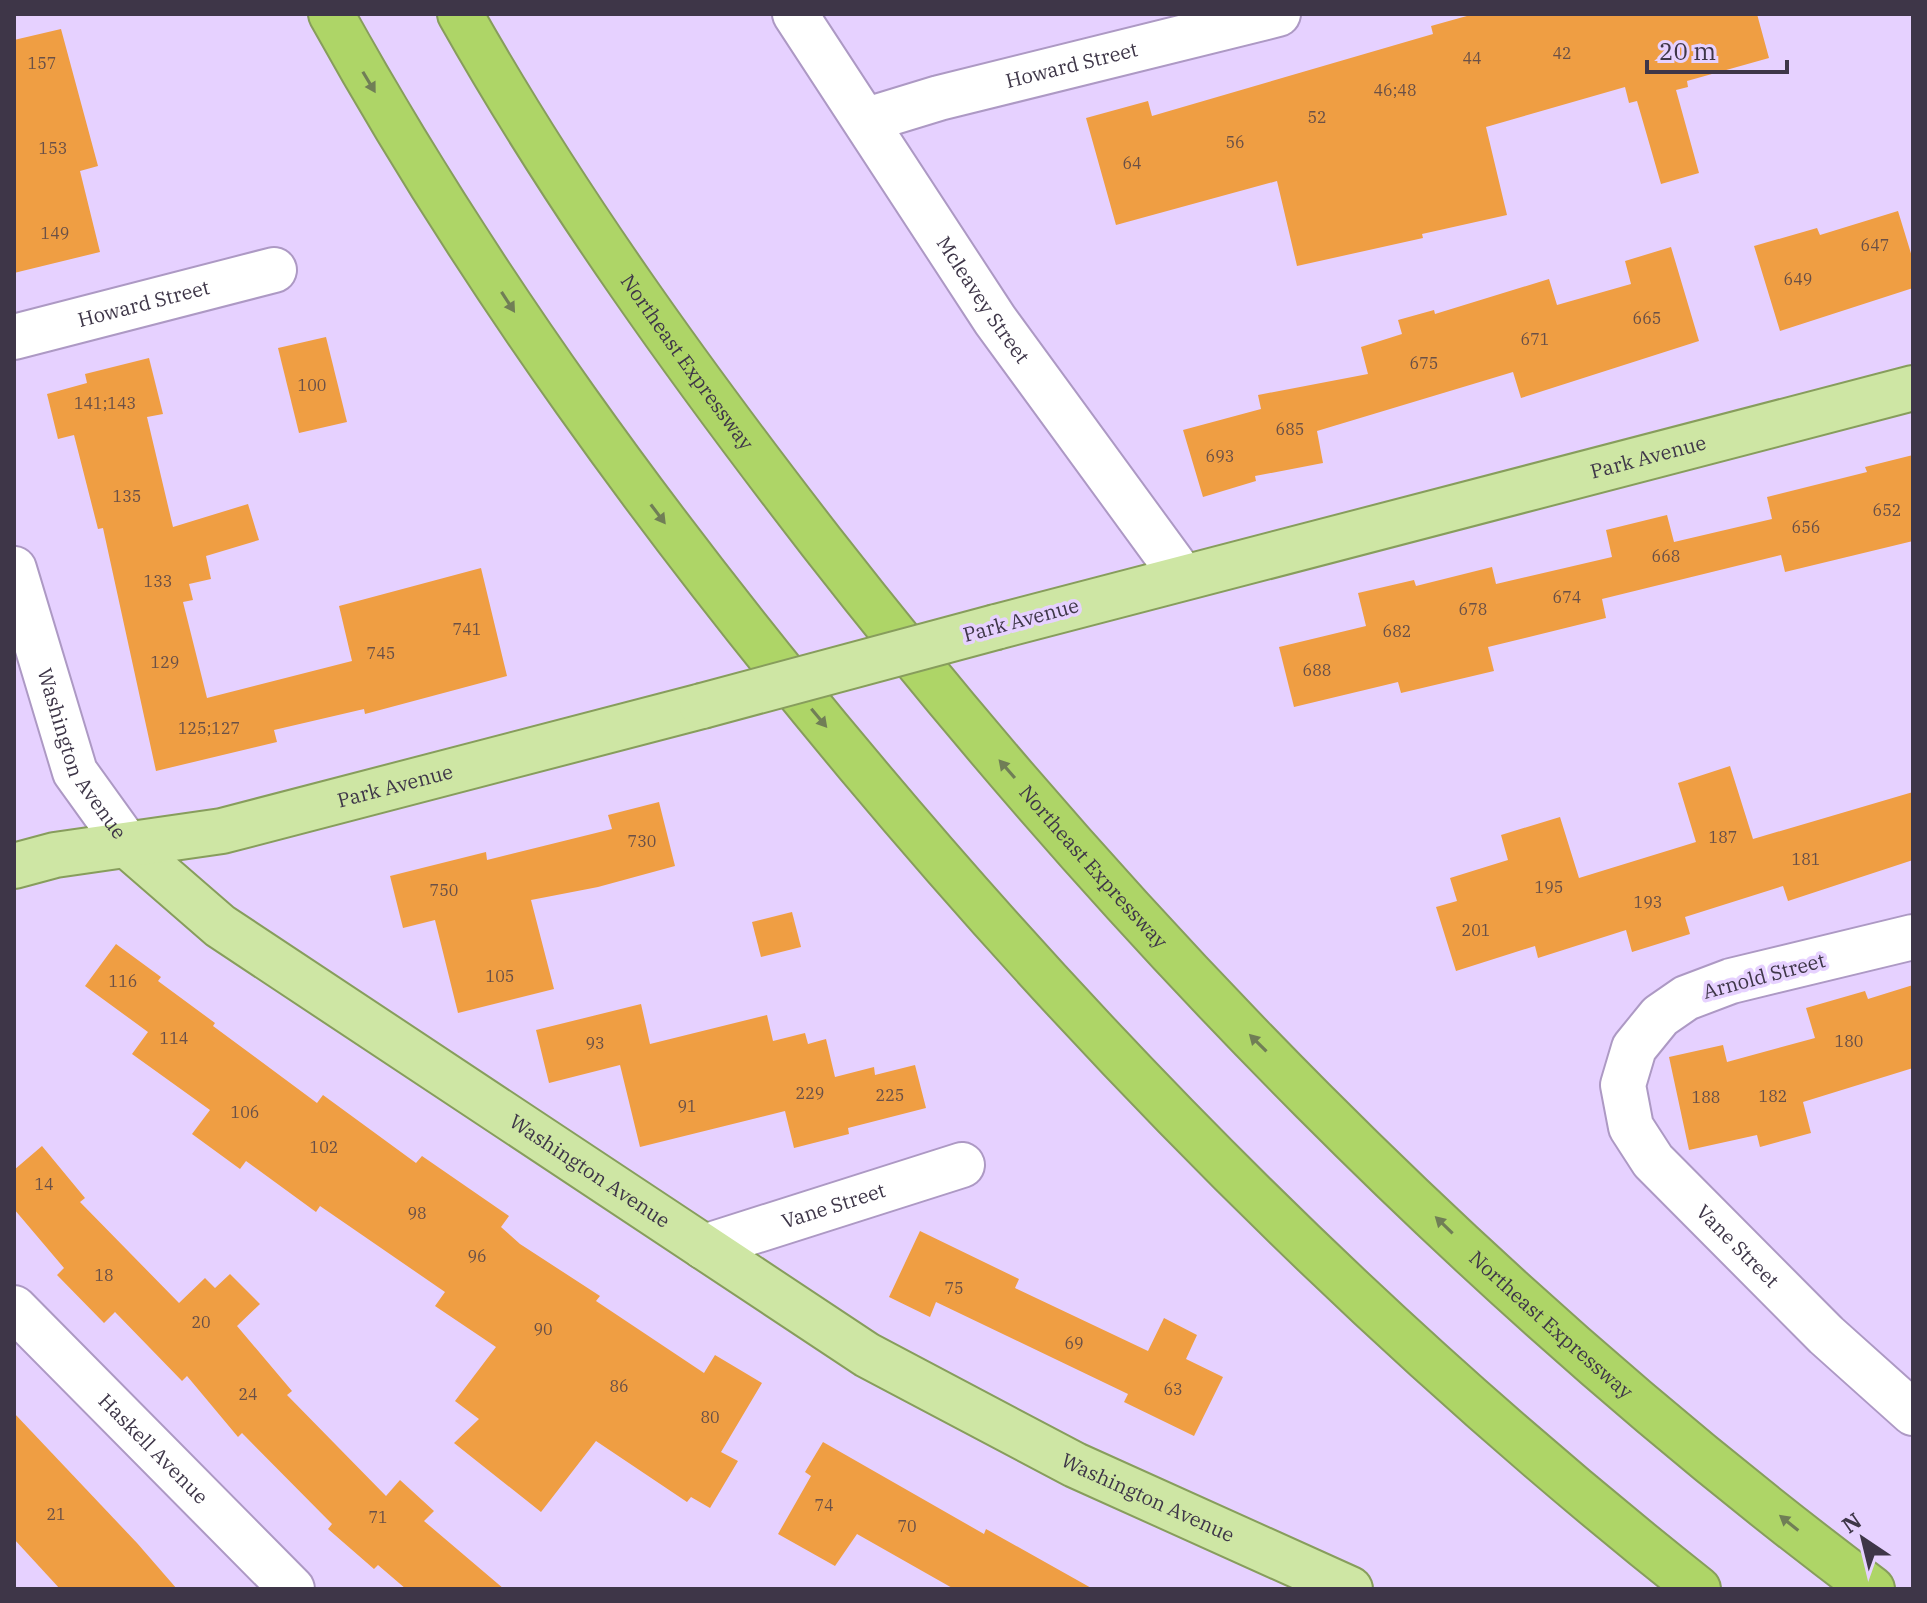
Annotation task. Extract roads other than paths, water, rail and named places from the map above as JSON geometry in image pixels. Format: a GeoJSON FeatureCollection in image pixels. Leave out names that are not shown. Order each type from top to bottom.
{"type":"FeatureCollection","features":[{"type":"Feature","properties":{"kind":"highway"},"geometry":{"type":"LineString","coordinates":[[331,14],[447,210],[543,355],[697,566],[917,835],[1033,965],[1277,1217],[1531,1451],[1698,1589]]}},
{"type":"Feature","properties":{"kind":"highway","name":"Northeast Expressway"},"geometry":{"type":"LineString","coordinates":[[460,14],[568,191],[757,459],[922,668],[1097,871],[1335,1120],[1469,1248],[1583,1353],[1872,1589]]}},
{"type":"Feature","properties":{"kind":"main road","name":"Park Avenue"},"geometry":{"type":"LineString","coordinates":[[14,866],[55,855],[129,847],[222,831],[702,706],[1182,576],[1913,388]]}},
{"type":"Feature","properties":{"kind":"main road","name":"Washington Avenue"},"geometry":{"type":"LineString","coordinates":[[129,847],[220,926],[867,1355],[1075,1465],[1350,1589]]}},
{"type":"Feature","properties":{"kind":"street","name":"Mcleavey Street"},"geometry":{"type":"LineString","coordinates":[[795,14],[995,320],[1182,576]]}},
{"type":"Feature","properties":{"kind":"street","name":"Howard Street"},"geometry":{"type":"LineString","coordinates":[[867,120],[939,98],[1278,14]]}},
{"type":"Feature","properties":{"kind":"street","name":"Howard Street"},"geometry":{"type":"LineString","coordinates":[[14,337],[274,270]]}},
{"type":"Feature","properties":{"kind":"street","name":"Washington Avenue"},"geometry":{"type":"LineString","coordinates":[[14,569],[75,772],[129,847]]}},
{"type":"Feature","properties":{"kind":"street","name":"Arnold Street"},"geometry":{"type":"LineString","coordinates":[[1634,1048],[1660,1016],[1686,998],[1731,981],[1913,937]]}},
{"type":"Feature","properties":{"kind":"street","name":"Vane Street"},"geometry":{"type":"LineString","coordinates":[[1634,1048],[1623,1085],[1631,1127],[1653,1161],[1826,1335],[1913,1413]]}},
{"type":"Feature","properties":{"kind":"street","name":"Vane Street"},"geometry":{"type":"LineString","coordinates":[[704,1247],[962,1165]]}},
{"type":"Feature","properties":{"kind":"street","name":"Haskell Avenue"},"geometry":{"type":"LineString","coordinates":[[14,1308],[292,1589]]}}]}
